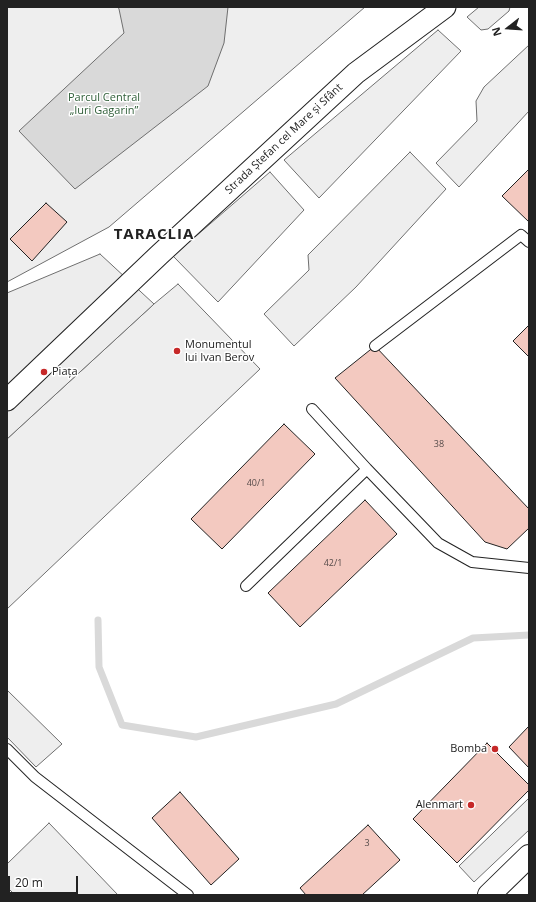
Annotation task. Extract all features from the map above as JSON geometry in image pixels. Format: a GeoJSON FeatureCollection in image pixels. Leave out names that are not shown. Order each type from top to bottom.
{"type":"FeatureCollection","features":[{"type":"Feature","properties":{"kind":"main road"},"geometry":{"type":"LineString","coordinates":[[489,895],[529,856]]}},
{"type":"Feature","properties":{"kind":"street","name":"Strada Ștefan cel Mare și Sfânt"},"geometry":{"type":"LineString","coordinates":[[7,400],[158,255],[356,73],[445,7]]}},
{"type":"Feature","properties":{"kind":"lane"},"geometry":{"type":"LineString","coordinates":[[375,346],[521,235],[529,242]]}},
{"type":"Feature","properties":{"kind":"lane"},"geometry":{"type":"LineString","coordinates":[[312,409],[367,469],[438,542],[472,562],[529,568]]}},
{"type":"Feature","properties":{"kind":"lane"},"geometry":{"type":"LineString","coordinates":[[246,586],[367,469]]}},
{"type":"Feature","properties":{"kind":"lane"},"geometry":{"type":"LineString","coordinates":[[7,749],[35,777],[188,895]]}},
{"type":"Feature","properties":{"kind":"green space","name":"Parcul Central „Iuri Gagarin”"},"geometry":{"type":"Polygon","coordinates":[[[7,7],[365,7],[109,227],[7,282],[7,7]]]}},
{"type":"Feature","properties":{"kind":"green space"},"geometry":{"type":"Polygon","coordinates":[[[479,7],[510,7],[509,11],[488,29],[481,30],[467,17],[479,7]]]}},
{"type":"Feature","properties":{"kind":"green space"},"geometry":{"type":"Polygon","coordinates":[[[438,30],[461,51],[319,198],[284,160],[438,30]]]}},
{"type":"Feature","properties":{"kind":"green space"},"geometry":{"type":"Polygon","coordinates":[[[529,45],[529,111],[459,187],[436,163],[477,121],[476,101],[484,87],[529,45]]]}},
{"type":"Feature","properties":{"kind":"green space"},"geometry":{"type":"Polygon","coordinates":[[[410,152],[446,189],[356,287],[294,346],[264,314],[309,270],[308,255],[410,152]]]}},
{"type":"Feature","properties":{"kind":"green space"},"geometry":{"type":"Polygon","coordinates":[[[270,172],[304,210],[218,302],[173,256],[270,172]]]}},
{"type":"Feature","properties":{"kind":"green space"},"geometry":{"type":"Polygon","coordinates":[[[178,284],[260,369],[7,609],[7,439],[154,304],[178,284]]]}},
{"type":"Feature","properties":{"kind":"green space"},"geometry":{"type":"Polygon","coordinates":[[[7,690],[62,744],[36,767],[7,737],[7,690]]]}},
{"type":"Feature","properties":{"kind":"green space"},"geometry":{"type":"Polygon","coordinates":[[[49,823],[118,895],[15,895],[7,887],[7,864],[49,823]]]}},
{"type":"Feature","properties":{"kind":"shaded area"},"geometry":{"type":"Polygon","coordinates":[[[118,7],[228,7],[224,43],[208,86],[75,189],[19,131],[124,33],[118,7]]]}},
{"type":"Feature","properties":{"kind":"shaded area","name":"Piața"},"geometry":{"type":"Polygon","coordinates":[[[100,254],[154,304],[7,439],[7,293],[100,254]]]}},
{"type":"Feature","properties":{"kind":"shaded area"},"geometry":{"type":"Polygon","coordinates":[[[529,798],[529,830],[474,882],[459,866],[529,798]]]}},
{"type":"Feature","properties":{"kind":"building"},"geometry":{"type":"Polygon","coordinates":[[[529,169],[529,222],[502,196],[529,169]]]}},
{"type":"Feature","properties":{"kind":"building"},"geometry":{"type":"Polygon","coordinates":[[[46,203],[67,222],[32,261],[10,239],[46,203]]]}},
{"type":"Feature","properties":{"kind":"building"},"geometry":{"type":"Polygon","coordinates":[[[529,325],[529,357],[513,341],[529,325]]]}},
{"type":"Feature","properties":{"kind":"building"},"geometry":{"type":"Polygon","coordinates":[[[375,346],[529,509],[529,528],[507,549],[485,542],[335,378],[375,346]]]}},
{"type":"Feature","properties":{"kind":"building"},"geometry":{"type":"Polygon","coordinates":[[[284,424],[315,454],[222,549],[191,519],[284,424]]]}},
{"type":"Feature","properties":{"kind":"building"},"geometry":{"type":"Polygon","coordinates":[[[365,500],[397,534],[300,627],[268,593],[365,500]]]}},
{"type":"Feature","properties":{"kind":"building"},"geometry":{"type":"Polygon","coordinates":[[[529,726],[529,768],[509,747],[529,726]]]}},
{"type":"Feature","properties":{"kind":"building","name":"Alenmart"},"geometry":{"type":"Polygon","coordinates":[[[487,743],[529,785],[529,790],[457,863],[413,819],[487,743]]]}},
{"type":"Feature","properties":{"kind":"building"},"geometry":{"type":"Polygon","coordinates":[[[180,792],[239,859],[211,885],[152,818],[180,792]]]}},
{"type":"Feature","properties":{"kind":"building"},"geometry":{"type":"Polygon","coordinates":[[[368,825],[400,860],[362,895],[306,895],[300,888],[368,825]]]}},
{"type":"Feature","properties":{"kind":"waterway"},"geometry":{"type":"LineString","coordinates":[[98,620],[99,667],[122,725],[196,737],[336,704],[473,638],[529,635]]}},
{"type":"Feature","properties":{"kind":"place","name":"Monumentul lui Ivan Berov"},"geometry":{"type":"Point","coordinates":[177,351]}},
{"type":"Feature","properties":{"kind":"place","name":"Piața"},"geometry":{"type":"Point","coordinates":[44,372]}},
{"type":"Feature","properties":{"kind":"place","name":"Bomba"},"geometry":{"type":"Point","coordinates":[495,749]}},
{"type":"Feature","properties":{"kind":"place","name":"Alenmart"},"geometry":{"type":"Point","coordinates":[471,805]}},
{"type":"Feature","properties":{"kind":"district","name":"TARACLIA"},"geometry":{"type":"Point","coordinates":[154,235]}}]}
